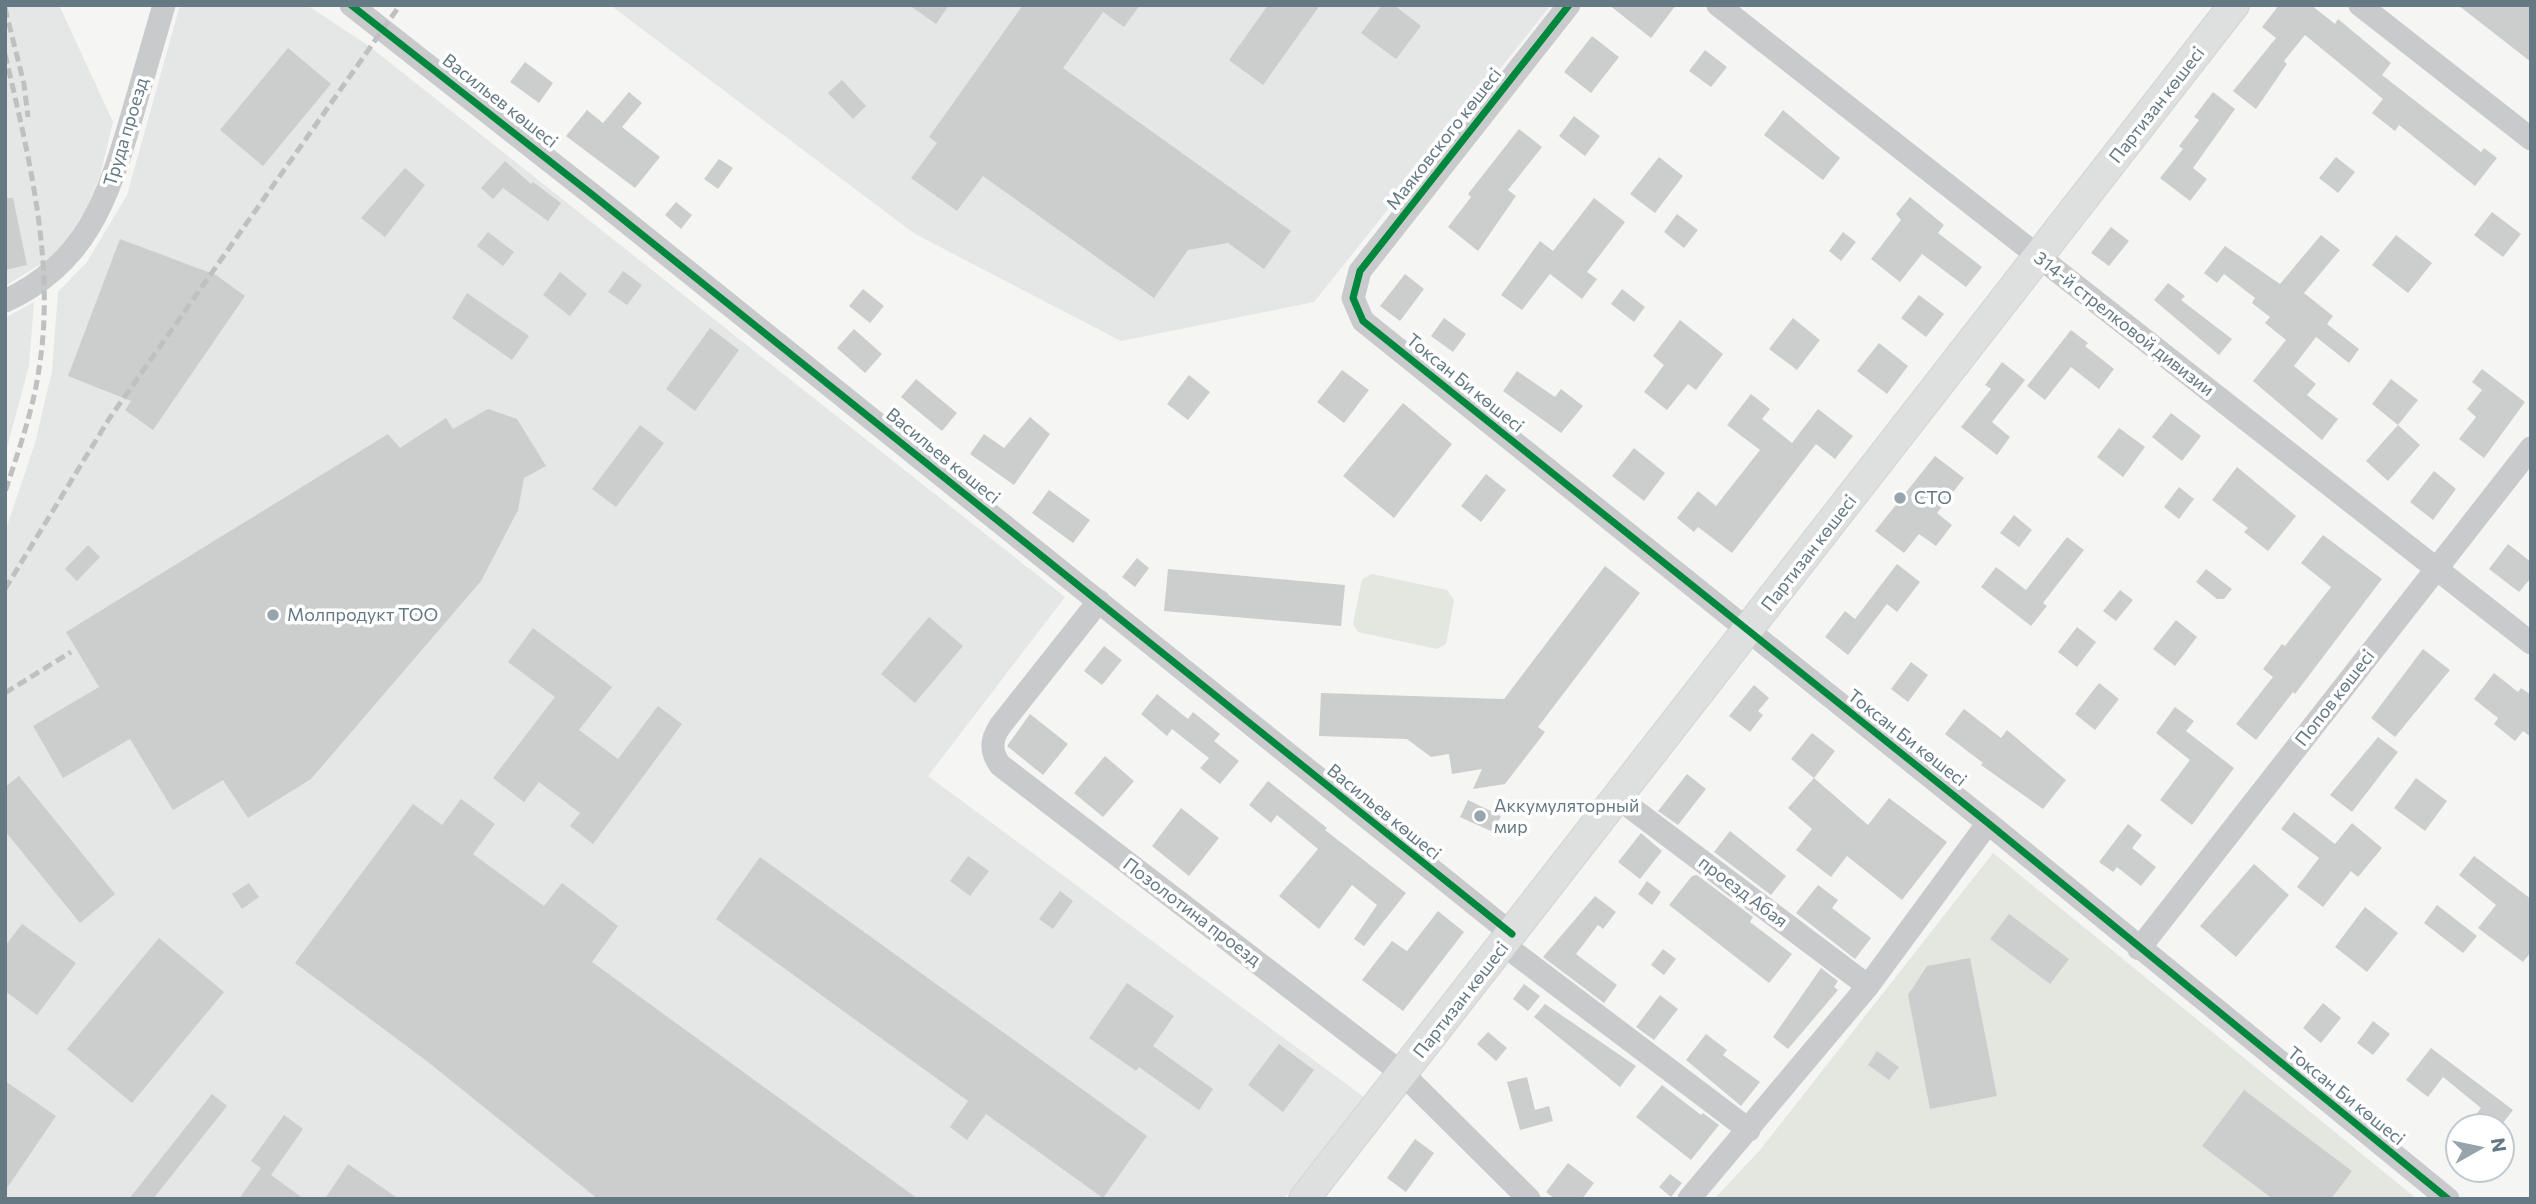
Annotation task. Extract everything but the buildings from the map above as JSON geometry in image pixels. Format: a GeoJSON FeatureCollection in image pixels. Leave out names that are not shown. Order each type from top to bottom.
{"type":"FeatureCollection","features":[{"type":"Feature","properties":{"kind":"main road","name":"Партизан көшесі"},"geometry":{"type":"LineString","coordinates":[[1304,1199],[2234,5]]}},
{"type":"Feature","properties":{"kind":"street","name":"Труда проезд"},"geometry":{"type":"LineString","coordinates":[[5,300],[52,273],[79,244],[97,214],[112,183],[164,5]]}},
{"type":"Feature","properties":{"kind":"street","name":"Васильев көшесі"},"geometry":{"type":"LineString","coordinates":[[351,5],[1099,601],[1508,939],[1749,1130]]}},
{"type":"Feature","properties":{"kind":"street","name":"Маяковского көшесі"},"geometry":{"type":"LineString","coordinates":[[1353,298],[1360,271],[1570,5]]}},
{"type":"Feature","properties":{"kind":"street","name":"314-й стрелковой дивизии"},"geometry":{"type":"LineString","coordinates":[[1718,5],[2531,643]]}},
{"type":"Feature","properties":{"kind":"street"},"geometry":{"type":"LineString","coordinates":[[2360,5],[2531,139]]}},
{"type":"Feature","properties":{"kind":"street","name":"Токсан Би көшесі"},"geometry":{"type":"LineString","coordinates":[[1353,298],[1363,321],[1988,823],[2448,1199]]}},
{"type":"Feature","properties":{"kind":"street","name":"Попов көшесі"},"geometry":{"type":"LineString","coordinates":[[2139,949],[2531,448]]}},
{"type":"Feature","properties":{"kind":"street","name":"Позолотина проезд"},"geometry":{"type":"LineString","coordinates":[[1099,601],[1000,726],[991,746],[1000,765],[1403,1074],[1529,1199]]}},
{"type":"Feature","properties":{"kind":"street","name":"проезд Абая"},"geometry":{"type":"LineString","coordinates":[[1618,798],[1868,986]]}},
{"type":"Feature","properties":{"kind":"street"},"geometry":{"type":"LineString","coordinates":[[1689,1199],[1868,986],[1988,823]]}},
{"type":"Feature","properties":{"kind":"shaded area"},"geometry":{"type":"Polygon","coordinates":[[[5,5],[59,5],[113,122],[100,176],[86,209],[68,237],[49,259],[5,286],[5,5]]]}},
{"type":"Feature","properties":{"kind":"shaded area"},"geometry":{"type":"Polygon","coordinates":[[[180,5],[307,5],[369,46],[1065,597],[928,776],[1364,1097],[1284,1199],[5,1199],[5,532],[35,443],[52,371],[58,292],[87,262],[127,195],[180,5]]]}},
{"type":"Feature","properties":{"kind":"shaded area"},"geometry":{"type":"Polygon","coordinates":[[[610,5],[1551,5],[1314,302],[1121,341],[915,234],[610,5]]]}},
{"type":"Feature","properties":{"kind":"shaded area"},"geometry":{"type":"Polygon","coordinates":[[[34,302],[29,366],[5,455],[5,318],[34,302]]]}},
{"type":"Feature","properties":{"kind":"shaded area"},"geometry":{"type":"Polygon","coordinates":[[[1372,574],[1447,590],[1454,600],[1446,644],[1437,649],[1358,632],[1353,624],[1362,579],[1372,574]]]}},
{"type":"Feature","properties":{"kind":"shaded area"},"geometry":{"type":"Polygon","coordinates":[[[1993,853],[2417,1199],[1714,1199],[1760,1150],[1993,853]]]}},
{"type":"Feature","properties":{"kind":"railway"},"geometry":{"type":"LineString","coordinates":[[5,589],[109,419],[400,5]]}},
{"type":"Feature","properties":{"kind":"railway"},"geometry":{"type":"LineString","coordinates":[[5,8],[24,84],[28,117]]}},
{"type":"Feature","properties":{"kind":"railway"},"geometry":{"type":"LineString","coordinates":[[5,54],[31,171],[42,250],[44,290],[43,330],[36,385],[25,431],[5,492]]}},
{"type":"Feature","properties":{"kind":"railway"},"geometry":{"type":"LineString","coordinates":[[5,693],[71,652]]}},
{"type":"Feature","properties":{"kind":"cycle path"},"geometry":{"type":"LineString","coordinates":[[351,5],[594,196],[1512,934]]}},
{"type":"Feature","properties":{"kind":"cycle path"},"geometry":{"type":"LineString","coordinates":[[1569,5],[1360,271],[1353,298],[1363,321],[1988,823],[2448,1199]]}},
{"type":"Feature","properties":{"kind":"place","name":"СТО"},"geometry":{"type":"Point","coordinates":[1900,498]}},
{"type":"Feature","properties":{"kind":"place","name":"Молпродукт ТОО"},"geometry":{"type":"Point","coordinates":[273,615]}},
{"type":"Feature","properties":{"kind":"place","name":"Аккумуляторный мир"},"geometry":{"type":"Point","coordinates":[1480,816]}}]}
